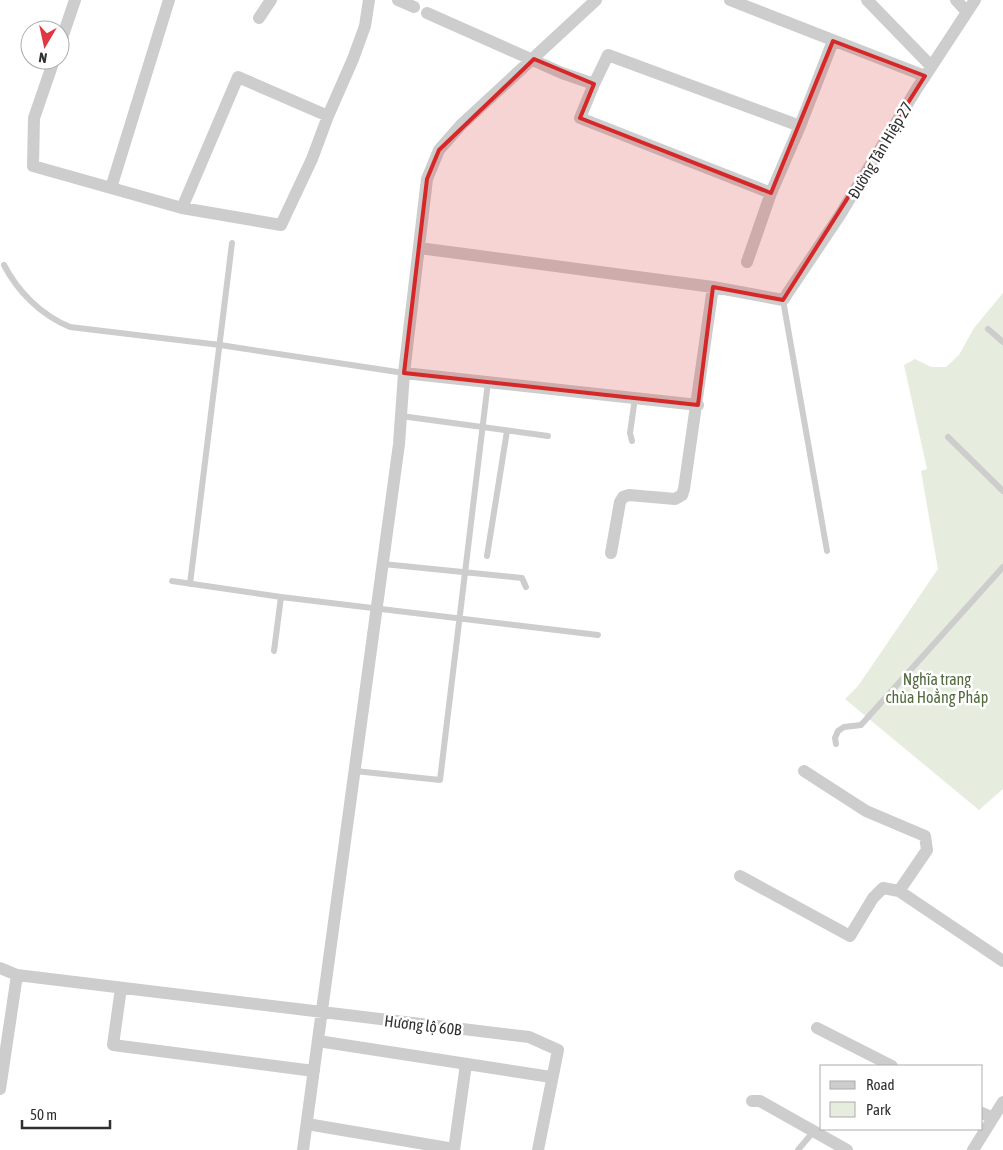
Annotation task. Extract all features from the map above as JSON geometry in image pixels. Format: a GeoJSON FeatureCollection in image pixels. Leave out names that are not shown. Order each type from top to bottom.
{"type":"FeatureCollection","features":[{"type":"Feature","properties":{"kind":"street"},"geometry":{"type":"LineString","coordinates":[[68,20],[75,0]]}},
{"type":"Feature","properties":{"kind":"street"},"geometry":{"type":"LineString","coordinates":[[111,188],[169,0]]}},
{"type":"Feature","properties":{"kind":"street"},"geometry":{"type":"LineString","coordinates":[[259,18],[272,0]]}},
{"type":"Feature","properties":{"kind":"street"},"geometry":{"type":"LineString","coordinates":[[51,70],[34,118],[33,166],[182,208],[281,225],[312,159],[328,116],[353,59],[365,26],[369,0]]}},
{"type":"Feature","properties":{"kind":"street"},"geometry":{"type":"LineString","coordinates":[[398,0],[414,7]]}},
{"type":"Feature","properties":{"kind":"street"},"geometry":{"type":"LineString","coordinates":[[304,1150],[383,564],[427,179],[439,150],[461,126],[596,0]]}},
{"type":"Feature","properties":{"kind":"street"},"geometry":{"type":"LineString","coordinates":[[730,0],[833,41],[928,71]]}},
{"type":"Feature","properties":{"kind":"street"},"geometry":{"type":"LineString","coordinates":[[866,0],[928,71]]}},
{"type":"Feature","properties":{"kind":"street"},"geometry":{"type":"LineString","coordinates":[[956,0],[967,12]]}},
{"type":"Feature","properties":{"kind":"street","name":"Đường Tân Hiệp 27"},"geometry":{"type":"LineString","coordinates":[[783,300],[840,215],[928,71],[975,0]]}},
{"type":"Feature","properties":{"kind":"street"},"geometry":{"type":"LineString","coordinates":[[427,13],[562,73],[594,84]]}},
{"type":"Feature","properties":{"kind":"street"},"geometry":{"type":"LineString","coordinates":[[747,262],[771,194],[833,41]]}},
{"type":"Feature","properties":{"kind":"street"},"geometry":{"type":"LineString","coordinates":[[771,194],[580,118],[594,84],[608,55],[800,126]]}},
{"type":"Feature","properties":{"kind":"street"},"geometry":{"type":"LineString","coordinates":[[182,208],[238,76],[328,116]]}},
{"type":"Feature","properties":{"kind":"street"},"geometry":{"type":"LineString","coordinates":[[419,248],[713,287],[783,300]]}},
{"type":"Feature","properties":{"kind":"street"},"geometry":{"type":"LineString","coordinates":[[611,553],[620,502],[623,497],[629,495],[674,499],[682,495],[698,405],[713,287]]}},
{"type":"Feature","properties":{"kind":"street"},"geometry":{"type":"LineString","coordinates":[[404,373],[698,405]]}},
{"type":"Feature","properties":{"kind":"street"},"geometry":{"type":"LineString","coordinates":[[804,771],[866,811],[925,836],[927,850],[899,891]]}},
{"type":"Feature","properties":{"kind":"street"},"geometry":{"type":"LineString","coordinates":[[740,876],[850,936],[873,898],[883,888],[899,891],[1003,961]]}},
{"type":"Feature","properties":{"kind":"street"},"geometry":{"type":"LineString","coordinates":[[0,968],[17,975],[323,1013]]}},
{"type":"Feature","properties":{"kind":"street"},"geometry":{"type":"LineString","coordinates":[[0,1090],[17,975]]}},
{"type":"Feature","properties":{"kind":"street"},"geometry":{"type":"LineString","coordinates":[[121,988],[113,1045],[314,1071]]}},
{"type":"Feature","properties":{"kind":"street","name":"Hương lộ 60B"},"geometry":{"type":"LineString","coordinates":[[323,1013],[529,1037],[558,1050],[538,1150]]}},
{"type":"Feature","properties":{"kind":"street"},"geometry":{"type":"LineString","coordinates":[[817,1028],[890,1065]]}},
{"type":"Feature","properties":{"kind":"street"},"geometry":{"type":"LineString","coordinates":[[318,1042],[552,1077]]}},
{"type":"Feature","properties":{"kind":"street"},"geometry":{"type":"LineString","coordinates":[[307,1124],[454,1149],[466,1064]]}},
{"type":"Feature","properties":{"kind":"street"},"geometry":{"type":"LineString","coordinates":[[752,1101],[760,1101],[847,1150]]}},
{"type":"Feature","properties":{"kind":"street"},"geometry":{"type":"LineString","coordinates":[[987,1115],[1003,1102]]}},
{"type":"Feature","properties":{"kind":"street"},"geometry":{"type":"LineString","coordinates":[[973,1150],[981,1130]]}},
{"type":"Feature","properties":{"kind":"lane"},"geometry":{"type":"LineString","coordinates":[[190,584],[232,243]]}},
{"type":"Feature","properties":{"kind":"lane"},"geometry":{"type":"LineString","coordinates":[[4,265],[10,278],[26,298],[59,322],[70,327],[220,346],[404,373]]}},
{"type":"Feature","properties":{"kind":"lane"},"geometry":{"type":"LineString","coordinates":[[783,300],[827,551]]}},
{"type":"Feature","properties":{"kind":"lane"},"geometry":{"type":"LineString","coordinates":[[988,329],[1003,342]]}},
{"type":"Feature","properties":{"kind":"lane"},"geometry":{"type":"LineString","coordinates":[[355,771],[440,780],[458,618],[488,382]]}},
{"type":"Feature","properties":{"kind":"lane"},"geometry":{"type":"LineString","coordinates":[[632,441],[630,433],[635,398]]}},
{"type":"Feature","properties":{"kind":"lane"},"geometry":{"type":"LineString","coordinates":[[401,416],[548,436]]}},
{"type":"Feature","properties":{"kind":"lane"},"geometry":{"type":"LineString","coordinates":[[487,556],[507,431]]}},
{"type":"Feature","properties":{"kind":"lane"},"geometry":{"type":"LineString","coordinates":[[948,437],[1003,491]]}},
{"type":"Feature","properties":{"kind":"lane"},"geometry":{"type":"LineString","coordinates":[[383,564],[522,578],[526,587]]}},
{"type":"Feature","properties":{"kind":"lane"},"geometry":{"type":"LineString","coordinates":[[836,744],[838,731],[844,727],[861,725],[1003,567]]}},
{"type":"Feature","properties":{"kind":"lane"},"geometry":{"type":"LineString","coordinates":[[172,582],[598,635]]}},
{"type":"Feature","properties":{"kind":"lane"},"geometry":{"type":"LineString","coordinates":[[274,651],[281,597]]}},
{"type":"Feature","properties":{"kind":"lane"},"geometry":{"type":"LineString","coordinates":[[798,1150],[814,1131]]}},
{"type":"Feature","properties":{"kind":"highlighted area"},"geometry":{"type":"Polygon","coordinates":[[[833,41],[925,76],[783,300],[713,287],[698,405],[404,373],[427,179],[439,150],[534,59],[594,84],[580,118],[771,193],[833,41]]]}},
{"type":"Feature","properties":{"kind":"green space","name":"Nghĩa trang chùa Hoằng Pháp"},"geometry":{"type":"Polygon","coordinates":[[[1003,293],[1003,789],[979,810],[845,699],[858,686],[938,569],[921,471],[927,469],[904,365],[915,359],[931,367],[946,367],[959,355],[974,328],[1003,293]]]}}]}
